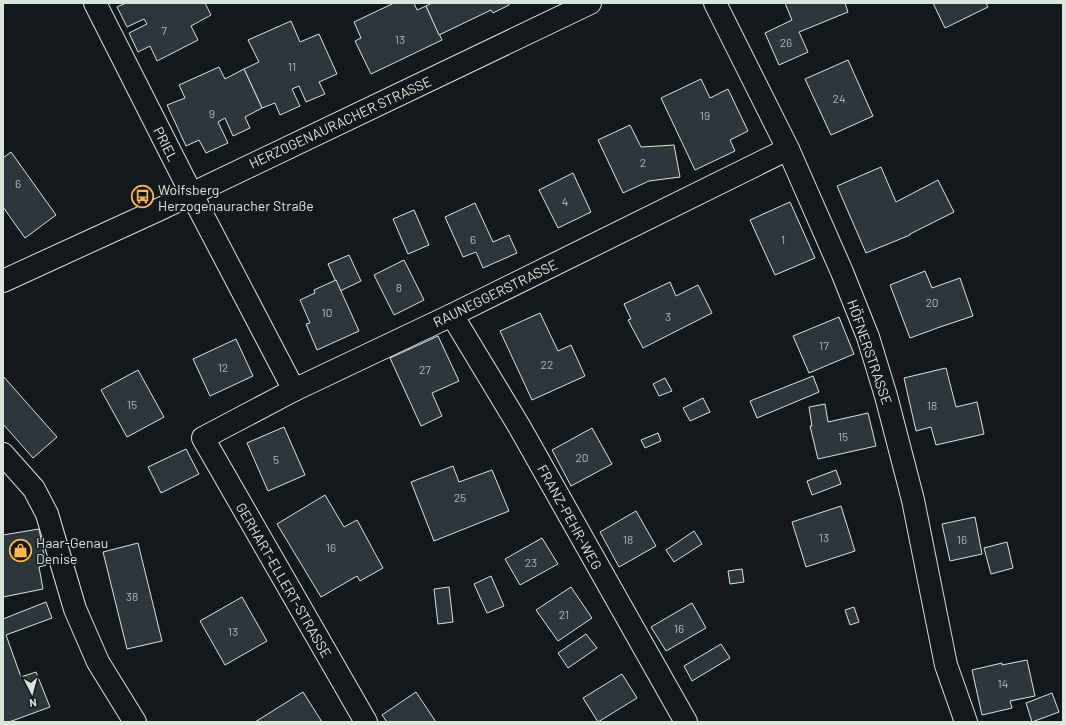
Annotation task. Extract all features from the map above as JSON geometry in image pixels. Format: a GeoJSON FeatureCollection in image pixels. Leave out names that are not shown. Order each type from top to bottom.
{"type":"FeatureCollection","features":[{"type":"Feature","properties":{"kind":"street","name":"PRIEL"},"geometry":{"type":"LineString","coordinates":[[95,3],[191,193],[294,390]]}},
{"type":"Feature","properties":{"kind":"street","name":"HERZOGENAURACHER STRASSE"},"geometry":{"type":"LineString","coordinates":[[3,282],[158,210],[590,3]]}},
{"type":"Feature","properties":{"kind":"street","name":"HÖFNERSTRASSE"},"geometry":{"type":"LineString","coordinates":[[715,3],[788,149],[842,272],[868,337],[886,396],[913,500],[946,665],[966,722]]}},
{"type":"Feature","properties":{"kind":"street","name":"RAUNEGGERSTRASSE"},"geometry":{"type":"LineString","coordinates":[[203,438],[294,390],[452,315],[788,149]]}},
{"type":"Feature","properties":{"kind":"street","name":"FRANZ-PEHR-WEG"},"geometry":{"type":"LineString","coordinates":[[452,315],[519,426],[686,722]]}},
{"type":"Feature","properties":{"kind":"street","name":"GERHART-ELLERT-STRASSE"},"geometry":{"type":"LineString","coordinates":[[203,438],[366,722]]}},
{"type":"Feature","properties":{"kind":"street"},"geometry":{"type":"LineString","coordinates":[[3,454],[34,489],[47,514],[75,609],[98,662],[135,722]]}},
{"type":"Feature","properties":{"kind":"building"},"geometry":{"type":"Polygon","coordinates":[[[126,3],[205,3],[211,15],[191,26],[198,40],[157,61],[150,46],[138,52],[129,33],[147,24],[144,19],[127,27],[117,7],[126,3]]]}},
{"type":"Feature","properties":{"kind":"building"},"geometry":{"type":"Polygon","coordinates":[[[394,3],[414,3],[417,10],[426,6],[442,40],[371,74],[355,41],[361,38],[354,22],[394,3]]]}},
{"type":"Feature","properties":{"kind":"building"},"geometry":{"type":"Polygon","coordinates":[[[432,3],[509,3],[509,5],[493,13],[491,10],[439,35],[426,6],[432,3]]]}},
{"type":"Feature","properties":{"kind":"building"},"geometry":{"type":"Polygon","coordinates":[[[785,3],[845,3],[848,12],[799,32],[808,52],[779,65],[765,33],[792,20],[785,3]]]}},
{"type":"Feature","properties":{"kind":"building"},"geometry":{"type":"Polygon","coordinates":[[[933,3],[986,3],[988,7],[945,28],[933,3]]]}},
{"type":"Feature","properties":{"kind":"building"},"geometry":{"type":"Polygon","coordinates":[[[291,21],[300,42],[319,34],[337,74],[319,82],[325,94],[306,102],[299,86],[292,89],[300,106],[280,115],[275,103],[262,108],[244,69],[259,62],[248,40],[291,21]]]}},
{"type":"Feature","properties":{"kind":"building"},"geometry":{"type":"Polygon","coordinates":[[[848,60],[873,116],[831,135],[805,79],[848,60]]]}},
{"type":"Feature","properties":{"kind":"building"},"geometry":{"type":"Polygon","coordinates":[[[219,67],[225,79],[244,69],[262,108],[245,117],[250,128],[233,136],[225,118],[218,122],[228,143],[206,153],[199,140],[186,146],[167,105],[185,98],[179,85],[219,67]]]}},
{"type":"Feature","properties":{"kind":"building"},"geometry":{"type":"Polygon","coordinates":[[[701,79],[710,98],[728,89],[748,131],[730,140],[735,151],[695,170],[661,98],[701,79]]]}},
{"type":"Feature","properties":{"kind":"building"},"geometry":{"type":"Polygon","coordinates":[[[630,125],[641,147],[674,145],[680,177],[649,181],[623,193],[598,140],[630,125]]]}},
{"type":"Feature","properties":{"kind":"building"},"geometry":{"type":"Polygon","coordinates":[[[11,152],[56,215],[25,238],[3,207],[3,158],[11,152]]]}},
{"type":"Feature","properties":{"kind":"building"},"geometry":{"type":"Polygon","coordinates":[[[881,167],[896,202],[938,180],[954,212],[910,235],[866,253],[837,186],[881,167]]]}},
{"type":"Feature","properties":{"kind":"building"},"geometry":{"type":"Polygon","coordinates":[[[573,173],[591,212],[558,228],[539,190],[573,173]]]}},
{"type":"Feature","properties":{"kind":"building"},"geometry":{"type":"Polygon","coordinates":[[[790,202],[815,258],[775,275],[750,220],[790,202]]]}},
{"type":"Feature","properties":{"kind":"building"},"geometry":{"type":"Polygon","coordinates":[[[475,203],[493,242],[509,235],[517,253],[483,268],[476,252],[463,257],[445,217],[475,203]]]}},
{"type":"Feature","properties":{"kind":"building"},"geometry":{"type":"Polygon","coordinates":[[[414,210],[429,245],[408,254],[393,219],[414,210]]]}},
{"type":"Feature","properties":{"kind":"building"},"geometry":{"type":"Polygon","coordinates":[[[349,255],[361,281],[340,291],[328,264],[349,255]]]}},
{"type":"Feature","properties":{"kind":"building"},"geometry":{"type":"Polygon","coordinates":[[[404,260],[424,300],[394,315],[374,275],[404,260]]]}},
{"type":"Feature","properties":{"kind":"building"},"geometry":{"type":"Polygon","coordinates":[[[925,271],[932,288],[960,278],[973,316],[910,338],[890,285],[925,271]]]}},
{"type":"Feature","properties":{"kind":"building"},"geometry":{"type":"Polygon","coordinates":[[[336,280],[359,331],[317,350],[306,324],[310,323],[300,300],[315,293],[314,290],[336,280]]]}},
{"type":"Feature","properties":{"kind":"building"},"geometry":{"type":"Polygon","coordinates":[[[670,282],[676,296],[698,285],[712,313],[643,348],[628,320],[631,319],[624,304],[670,282]]]}},
{"type":"Feature","properties":{"kind":"building"},"geometry":{"type":"Polygon","coordinates":[[[540,313],[558,351],[571,345],[585,376],[532,400],[500,331],[540,313]]]}},
{"type":"Feature","properties":{"kind":"building"},"geometry":{"type":"Polygon","coordinates":[[[839,317],[854,354],[809,373],[793,336],[839,317]]]}},
{"type":"Feature","properties":{"kind":"building"},"geometry":{"type":"Polygon","coordinates":[[[438,336],[459,381],[432,393],[442,416],[421,426],[390,358],[438,336]]]}},
{"type":"Feature","properties":{"kind":"building"},"geometry":{"type":"Polygon","coordinates":[[[236,339],[253,376],[210,396],[193,359],[236,339]]]}},
{"type":"Feature","properties":{"kind":"building"},"geometry":{"type":"Polygon","coordinates":[[[946,368],[956,407],[977,402],[984,434],[936,445],[931,427],[916,431],[904,378],[946,368]]]}},
{"type":"Feature","properties":{"kind":"building"},"geometry":{"type":"Polygon","coordinates":[[[138,370],[164,417],[127,437],[101,390],[138,370]]]}},
{"type":"Feature","properties":{"kind":"building"},"geometry":{"type":"Polygon","coordinates":[[[3,376],[57,437],[33,458],[3,424],[3,376]]]}},
{"type":"Feature","properties":{"kind":"building"},"geometry":{"type":"Polygon","coordinates":[[[813,376],[819,392],[757,418],[750,401],[813,376]]]}},
{"type":"Feature","properties":{"kind":"building"},"geometry":{"type":"Polygon","coordinates":[[[665,378],[672,391],[659,396],[653,384],[665,378]]]}},
{"type":"Feature","properties":{"kind":"building"},"geometry":{"type":"Polygon","coordinates":[[[703,398],[710,412],[690,421],[683,408],[703,398]]]}},
{"type":"Feature","properties":{"kind":"building"},"geometry":{"type":"Polygon","coordinates":[[[825,404],[828,422],[868,413],[876,446],[818,459],[810,426],[812,426],[809,407],[825,404]]]}},
{"type":"Feature","properties":{"kind":"building"},"geometry":{"type":"Polygon","coordinates":[[[284,427],[305,475],[268,491],[247,443],[284,427]]]}},
{"type":"Feature","properties":{"kind":"building"},"geometry":{"type":"Polygon","coordinates":[[[592,428],[612,464],[571,486],[552,450],[592,428]]]}},
{"type":"Feature","properties":{"kind":"building"},"geometry":{"type":"Polygon","coordinates":[[[658,433],[661,441],[645,448],[641,440],[658,433]]]}},
{"type":"Feature","properties":{"kind":"building"},"geometry":{"type":"Polygon","coordinates":[[[186,449],[199,474],[161,493],[148,467],[186,449]]]}},
{"type":"Feature","properties":{"kind":"building"},"geometry":{"type":"Polygon","coordinates":[[[453,466],[459,482],[492,470],[509,511],[434,541],[411,482],[453,466]]]}},
{"type":"Feature","properties":{"kind":"building"},"geometry":{"type":"Polygon","coordinates":[[[836,470],[841,484],[812,495],[807,481],[836,470]]]}},
{"type":"Feature","properties":{"kind":"building"},"geometry":{"type":"Polygon","coordinates":[[[325,495],[344,527],[357,520],[383,568],[360,581],[357,576],[321,597],[277,524],[325,495]]]}},
{"type":"Feature","properties":{"kind":"building"},"geometry":{"type":"Polygon","coordinates":[[[841,506],[855,551],[806,567],[792,522],[841,506]]]}},
{"type":"Feature","properties":{"kind":"building"},"geometry":{"type":"Polygon","coordinates":[[[636,511],[656,546],[619,567],[600,532],[636,511]]]}},
{"type":"Feature","properties":{"kind":"building"},"geometry":{"type":"Polygon","coordinates":[[[975,517],[982,554],[950,561],[942,524],[975,517]]]}},
{"type":"Feature","properties":{"kind":"building"},"geometry":{"type":"Polygon","coordinates":[[[39,529],[46,565],[39,567],[43,589],[3,597],[3,535],[39,529]]]}},
{"type":"Feature","properties":{"kind":"building"},"geometry":{"type":"Polygon","coordinates":[[[694,531],[702,544],[674,562],[666,550],[694,531]]]}},
{"type":"Feature","properties":{"kind":"building"},"geometry":{"type":"Polygon","coordinates":[[[542,538],[558,564],[520,585],[505,559],[542,538]]]}},
{"type":"Feature","properties":{"kind":"building"},"geometry":{"type":"Polygon","coordinates":[[[1007,542],[1013,568],[991,574],[984,548],[1007,542]]]}},
{"type":"Feature","properties":{"kind":"building"},"geometry":{"type":"Polygon","coordinates":[[[138,543],[162,641],[127,649],[103,552],[138,543]]]}},
{"type":"Feature","properties":{"kind":"building"},"geometry":{"type":"Polygon","coordinates":[[[742,569],[744,582],[730,584],[728,571],[742,569]]]}},
{"type":"Feature","properties":{"kind":"building"},"geometry":{"type":"Polygon","coordinates":[[[491,576],[504,606],[487,613],[474,584],[491,576]]]}},
{"type":"Feature","properties":{"kind":"building"},"geometry":{"type":"Polygon","coordinates":[[[449,587],[453,622],[438,624],[434,589],[449,587]]]}},
{"type":"Feature","properties":{"kind":"building"},"geometry":{"type":"Polygon","coordinates":[[[571,587],[592,618],[558,641],[536,610],[571,587]]]}},
{"type":"Feature","properties":{"kind":"building"},"geometry":{"type":"Polygon","coordinates":[[[242,597],[267,641],[225,665],[200,621],[242,597]]]}},
{"type":"Feature","properties":{"kind":"building"},"geometry":{"type":"Polygon","coordinates":[[[46,602],[52,618],[6,635],[21,677],[36,672],[50,707],[9,722],[3,722],[3,619],[46,602]]]}},
{"type":"Feature","properties":{"kind":"building"},"geometry":{"type":"Polygon","coordinates":[[[692,603],[706,628],[666,651],[651,627],[692,603]]]}},
{"type":"Feature","properties":{"kind":"building"},"geometry":{"type":"Polygon","coordinates":[[[854,607],[859,622],[850,625],[845,610],[854,607]]]}},
{"type":"Feature","properties":{"kind":"building"},"geometry":{"type":"Polygon","coordinates":[[[586,634],[597,648],[568,668],[558,653],[586,634]]]}},
{"type":"Feature","properties":{"kind":"building"},"geometry":{"type":"Polygon","coordinates":[[[721,644],[730,658],[692,681],[684,666],[721,644]]]}},
{"type":"Feature","properties":{"kind":"building"},"geometry":{"type":"Polygon","coordinates":[[[1027,660],[1035,696],[1010,701],[1012,708],[982,715],[972,670],[1002,663],[1002,665],[1027,660]]]}},
{"type":"Feature","properties":{"kind":"building"},"geometry":{"type":"Polygon","coordinates":[[[622,674],[637,698],[598,722],[583,698],[622,674]]]}},
{"type":"Feature","properties":{"kind":"building"},"geometry":{"type":"Polygon","coordinates":[[[303,692],[322,722],[255,722],[303,692]]]}},
{"type":"Feature","properties":{"kind":"building"},"geometry":{"type":"Polygon","coordinates":[[[416,692],[436,722],[387,722],[382,715],[416,692]]]}},
{"type":"Feature","properties":{"kind":"building"},"geometry":{"type":"Polygon","coordinates":[[[1052,693],[1059,712],[1032,722],[1026,703],[1052,693]]]}},
{"type":"Feature","properties":{"kind":"place","name":"Wolfsberg Herzogenauracher Straße"},"geometry":{"type":"Point","coordinates":[143,197]}},
{"type":"Feature","properties":{"kind":"place","name":"Haar-Genau Denise"},"geometry":{"type":"Point","coordinates":[21,550]}}]}
